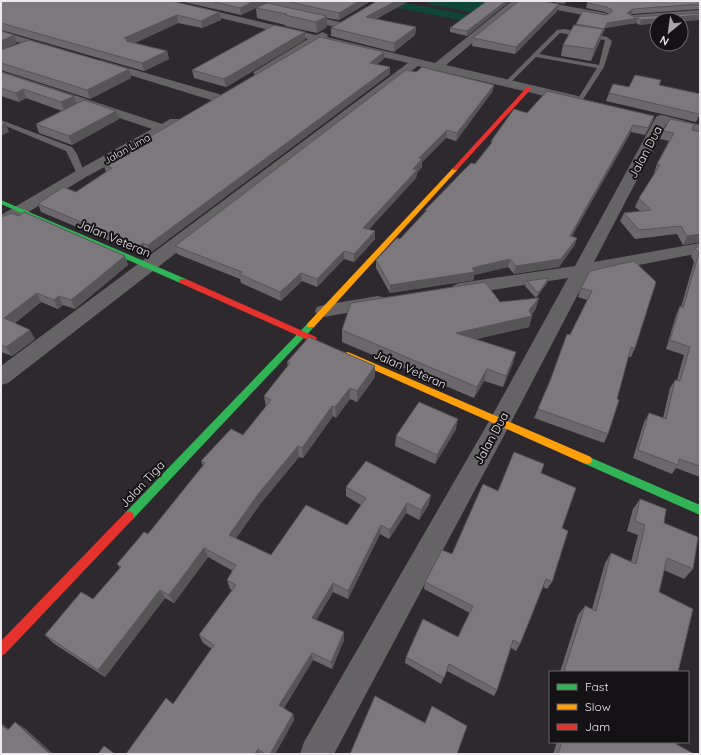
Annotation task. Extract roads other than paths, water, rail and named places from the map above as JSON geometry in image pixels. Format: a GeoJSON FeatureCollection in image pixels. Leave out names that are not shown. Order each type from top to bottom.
{"type":"FeatureCollection","features":[{"type":"Feature","properties":{"kind":"street"},"geometry":{"type":"LineString","coordinates":[[160,1],[595,104]]}},
{"type":"Feature","properties":{"kind":"street"},"geometry":{"type":"LineString","coordinates":[[183,6],[195,1]]}},
{"type":"Feature","properties":{"kind":"street"},"geometry":{"type":"LineString","coordinates":[[437,67],[518,1]]}},
{"type":"Feature","properties":{"kind":"street"},"geometry":{"type":"LineString","coordinates":[[526,1],[605,16]]}},
{"type":"Feature","properties":{"kind":"street"},"geometry":{"type":"LineString","coordinates":[[632,18],[655,11],[700,13]]}},
{"type":"Feature","properties":{"kind":"street"},"geometry":{"type":"LineString","coordinates":[[243,20],[256,14]]}},
{"type":"Feature","properties":{"kind":"street"},"geometry":{"type":"LineString","coordinates":[[294,15],[340,25]]}},
{"type":"Feature","properties":{"kind":"street"},"geometry":{"type":"LineString","coordinates":[[251,78],[350,19]]}},
{"type":"Feature","properties":{"kind":"street"},"geometry":{"type":"LineString","coordinates":[[1,34],[68,54]]}},
{"type":"Feature","properties":{"kind":"street"},"geometry":{"type":"LineString","coordinates":[[13,50],[31,43]]}},
{"type":"Feature","properties":{"kind":"street"},"geometry":{"type":"LineString","coordinates":[[91,60],[218,98]]}},
{"type":"Feature","properties":{"kind":"street"},"geometry":{"type":"LineString","coordinates":[[1,377],[416,62]]}},
{"type":"Feature","properties":{"kind":"street"},"geometry":{"type":"LineString","coordinates":[[1,74],[164,128]]}},
{"type":"Feature","properties":{"kind":"street","name":"Jalan Tiga"},"geometry":{"type":"LineString","coordinates":[[1,650],[300,334],[324,311],[529,88]]}},
{"type":"Feature","properties":{"kind":"street"},"geometry":{"type":"LineString","coordinates":[[205,105],[231,90]]}},
{"type":"Feature","properties":{"kind":"street","name":"Jalan Lima"},"geometry":{"type":"LineString","coordinates":[[1,222],[81,174],[184,117]]}},
{"type":"Feature","properties":{"kind":"street","name":"Jalan Dua"},"geometry":{"type":"LineString","coordinates":[[316,754],[500,422],[582,270],[655,117],[700,129]]}},
{"type":"Feature","properties":{"kind":"street","name":"Jalan Veteran"},"geometry":{"type":"LineString","coordinates":[[1,202],[148,265],[322,343]]}},
{"type":"Feature","properties":{"kind":"street"},"geometry":{"type":"LineString","coordinates":[[441,292],[582,270],[700,248]]}},
{"type":"Feature","properties":{"kind":"street"},"geometry":{"type":"LineString","coordinates":[[324,311],[394,300]]}},
{"type":"Feature","properties":{"kind":"street","name":"Jalan Veteran"},"geometry":{"type":"LineString","coordinates":[[336,350],[700,510]]}},
{"type":"Feature","properties":{"kind":"lane"},"geometry":{"type":"LineString","coordinates":[[506,83],[558,31],[572,32],[610,41],[601,67],[580,100]]}},
{"type":"Feature","properties":{"kind":"lane"},"geometry":{"type":"LineString","coordinates":[[535,55],[601,67]]}},
{"type":"Feature","properties":{"kind":"lane"},"geometry":{"type":"LineString","coordinates":[[1,122],[69,149],[73,154],[81,174]]}}]}
